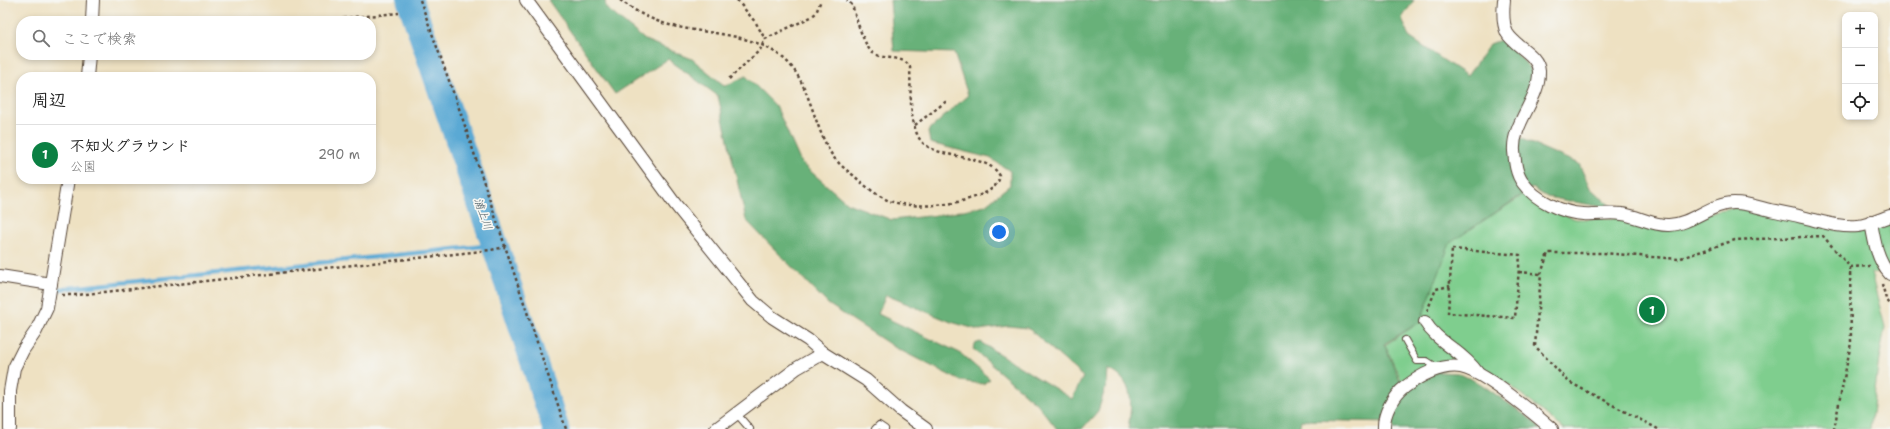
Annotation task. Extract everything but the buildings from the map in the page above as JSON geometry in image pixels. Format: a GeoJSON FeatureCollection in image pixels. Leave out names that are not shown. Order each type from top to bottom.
{"type":"FeatureCollection","features":[{"type":"Feature","properties":{"kind":"street"},"geometry":{"type":"LineString","coordinates":[[92,16],[93,0]]}},
{"type":"Feature","properties":{"kind":"street"},"geometry":{"type":"LineString","coordinates":[[526,0],[675,204],[753,301],[772,317],[808,340],[823,353],[866,380],[901,411],[926,429]]}},
{"type":"Feature","properties":{"kind":"street"},"geometry":{"type":"LineString","coordinates":[[1504,0],[1504,21],[1507,32],[1514,41],[1536,61],[1539,69],[1537,84],[1516,136],[1514,149],[1516,167],[1522,182],[1533,193],[1546,202],[1562,210],[1574,213],[1620,213],[1655,223],[1668,225],[1680,223],[1721,205],[1733,203],[1748,204],[1828,223],[1859,226],[1890,216]]}},
{"type":"Feature","properties":{"kind":"street"},"geometry":{"type":"LineString","coordinates":[[87,72],[89,60]]}},
{"type":"Feature","properties":{"kind":"street"},"geometry":{"type":"LineString","coordinates":[[10,429],[10,391],[14,368],[23,350],[36,331],[47,308],[67,184]]}},
{"type":"Feature","properties":{"kind":"street"},"geometry":{"type":"LineString","coordinates":[[1871,222],[1875,244],[1880,259],[1890,274]]}},
{"type":"Feature","properties":{"kind":"street"},"geometry":{"type":"LineString","coordinates":[[0,276],[50,289]]}},
{"type":"Feature","properties":{"kind":"street"},"geometry":{"type":"LineString","coordinates":[[1425,322],[1430,330],[1457,351],[1479,375]]}},
{"type":"Feature","properties":{"kind":"street"},"geometry":{"type":"LineString","coordinates":[[716,429],[797,368],[823,353]]}},
{"type":"Feature","properties":{"kind":"street"},"geometry":{"type":"LineString","coordinates":[[1384,429],[1384,420],[1396,394],[1417,378],[1438,368],[1461,367],[1479,375],[1522,404],[1552,429]]}},
{"type":"Feature","properties":{"kind":"lane"},"geometry":{"type":"LineString","coordinates":[[1405,340],[1418,361],[1427,361],[1438,368]]}},
{"type":"Feature","properties":{"kind":"lane"},"geometry":{"type":"LineString","coordinates":[[736,413],[750,429]]}},
{"type":"Feature","properties":{"kind":"lane"},"geometry":{"type":"LineString","coordinates":[[875,429],[879,426],[885,429]]}},
{"type":"Feature","properties":{"kind":"path"},"geometry":{"type":"LineString","coordinates":[[420,0],[461,114],[503,248],[566,429]]}},
{"type":"Feature","properties":{"kind":"path"},"geometry":{"type":"LineString","coordinates":[[620,0],[642,14],[660,22],[733,35],[762,46],[783,58],[791,66],[798,77],[827,146],[837,162],[861,182],[885,198],[904,205],[933,205],[960,201],[986,193],[999,180],[1000,176],[997,171],[978,161],[940,151],[924,143],[917,134],[915,125],[912,107],[910,67],[904,60],[873,53],[868,47],[852,5],[847,0]]}},
{"type":"Feature","properties":{"kind":"path"},"geometry":{"type":"LineString","coordinates":[[737,0],[756,23],[765,39]]}},
{"type":"Feature","properties":{"kind":"path"},"geometry":{"type":"LineString","coordinates":[[729,79],[760,50],[765,39],[811,17],[816,13],[822,0]]}},
{"type":"Feature","properties":{"kind":"path"},"geometry":{"type":"LineString","coordinates":[[367,16],[399,13]]}},
{"type":"Feature","properties":{"kind":"path"},"geometry":{"type":"LineString","coordinates":[[915,125],[948,100]]}},
{"type":"Feature","properties":{"kind":"path"},"geometry":{"type":"LineString","coordinates":[[1658,429],[1569,382],[1535,346],[1541,274],[1548,253],[1602,253],[1678,259],[1735,240],[1823,236],[1850,267],[1851,343],[1834,429]]}},
{"type":"Feature","properties":{"kind":"path"},"geometry":{"type":"LineString","coordinates":[[50,289],[77,295],[503,248]]}},
{"type":"Feature","properties":{"kind":"path"},"geometry":{"type":"LineString","coordinates":[[1452,249],[1520,255],[1515,318],[1448,313],[1450,286],[1452,249]]}},
{"type":"Feature","properties":{"kind":"path"},"geometry":{"type":"LineString","coordinates":[[1519,272],[1541,274]]}},
{"type":"Feature","properties":{"kind":"path"},"geometry":{"type":"LineString","coordinates":[[1425,322],[1428,306],[1436,289],[1450,286]]}},
{"type":"Feature","properties":{"kind":"green space"},"geometry":{"type":"Polygon","coordinates":[[[548,0],[605,0],[606,8],[645,40],[692,59],[725,86],[746,76],[776,106],[801,163],[847,203],[892,220],[947,214],[985,205],[1010,185],[1010,171],[990,158],[930,143],[928,131],[968,95],[954,53],[894,51],[890,0],[1414,0],[1402,18],[1409,37],[1467,76],[1490,44],[1503,39],[1534,72],[1534,78],[1513,133],[1528,142],[1579,164],[1590,188],[1614,209],[1547,197],[1532,188],[1450,243],[1420,322],[1384,344],[1399,379],[1406,389],[1438,372],[1458,373],[1481,384],[1533,421],[1540,429],[1394,429],[1393,422],[1301,420],[1299,429],[1128,429],[1131,402],[1130,394],[1123,380],[1117,374],[1108,369],[1107,383],[1098,411],[1082,429],[1057,429],[1038,405],[973,349],[975,344],[980,342],[1072,399],[1083,377],[1028,328],[1008,326],[979,330],[951,322],[886,295],[878,314],[960,353],[990,379],[983,384],[961,381],[894,347],[828,304],[746,220],[718,96],[668,59],[615,94],[548,0]]]}},
{"type":"Feature","properties":{"kind":"green space"},"geometry":{"type":"Polygon","coordinates":[[[1525,194],[1539,206],[1576,219],[1622,218],[1657,230],[1718,210],[1742,207],[1834,229],[1863,232],[1890,223],[1890,271],[1871,273],[1885,327],[1879,359],[1870,429],[1564,429],[1511,386],[1485,374],[1459,365],[1402,382],[1385,345],[1420,322],[1450,242],[1525,194]]]}},
{"type":"Feature","properties":{"kind":"waterway","name":"浦上川"},"geometry":{"type":"LineString","coordinates":[[410,0],[495,245],[556,429]]}},
{"type":"Feature","properties":{"kind":"waterway"},"geometry":{"type":"LineString","coordinates":[[51,289],[495,245]]}},
{"type":"Feature","properties":{"kind":"place","name":"不知火グラウンド"},"geometry":{"type":"Point","coordinates":[1652,310]}}]}
